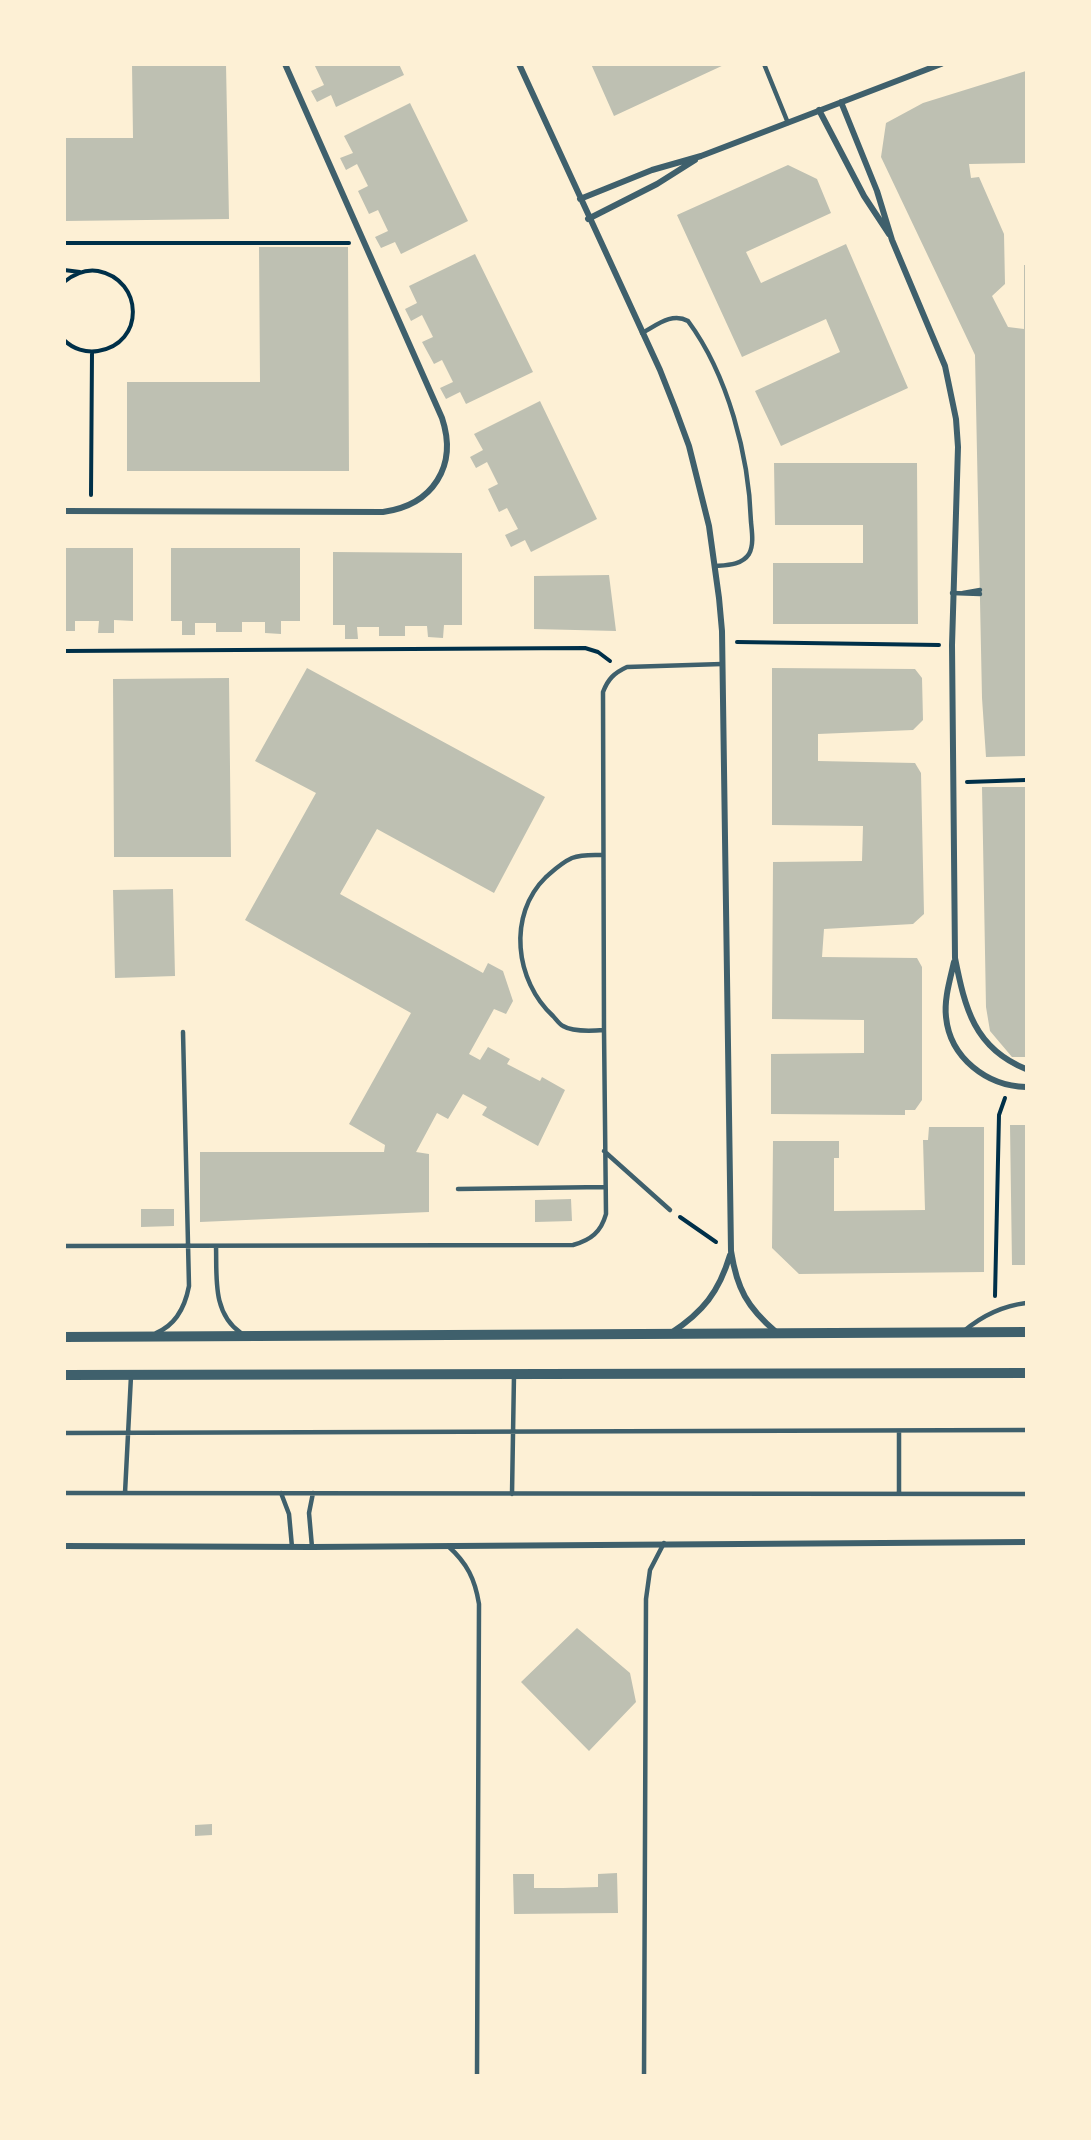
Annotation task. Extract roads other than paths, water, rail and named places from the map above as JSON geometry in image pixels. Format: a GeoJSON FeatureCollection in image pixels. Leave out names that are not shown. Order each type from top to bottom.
{"type":"FeatureCollection","features":[{"type":"Feature","properties":{"kind":"street"},"geometry":{"type":"LineString","coordinates":[[64,511],[383,512],[411,505],[423,497],[437,481],[446,461],[447,432],[285,64]]}},
{"type":"Feature","properties":{"kind":"street"},"geometry":{"type":"LineString","coordinates":[[519,64],[588,219],[660,370],[689,446],[709,526],[722,642],[731,1251],[735,1275],[744,1298],[759,1317],[777,1333]]}},
{"type":"Feature","properties":{"kind":"street"},"geometry":{"type":"LineString","coordinates":[[580,199],[652,170],[701,156],[941,64]]}},
{"type":"Feature","properties":{"kind":"street"},"geometry":{"type":"LineString","coordinates":[[841,102],[877,191],[892,240],[945,366],[953,401],[958,447],[952,593],[955,958],[965,1004],[979,1034],[994,1050],[1013,1063],[1026,1068]]}},
{"type":"Feature","properties":{"kind":"street"},"geometry":{"type":"LineString","coordinates":[[819,110],[864,196],[892,240]]}},
{"type":"Feature","properties":{"kind":"street"},"geometry":{"type":"LineString","coordinates":[[588,219],[657,184],[701,156]]}},
{"type":"Feature","properties":{"kind":"street"},"geometry":{"type":"LineString","coordinates":[[955,958],[946,998],[946,1018],[951,1037],[961,1055],[991,1080],[1011,1086],[1026,1087]]}},
{"type":"Feature","properties":{"kind":"street"},"geometry":{"type":"LineString","coordinates":[[669,1334],[691,1320],[709,1300],[723,1277],[731,1251]]}},
{"type":"Feature","properties":{"kind":"street"},"geometry":{"type":"LineString","coordinates":[[64,1337],[1026,1332]]}},
{"type":"Feature","properties":{"kind":"street"},"geometry":{"type":"LineString","coordinates":[[64,1375],[1026,1373]]}},
{"type":"Feature","properties":{"kind":"street"},"geometry":{"type":"LineString","coordinates":[[64,1546],[312,1547],[1026,1542]]}},
{"type":"Feature","properties":{"kind":"lane"},"geometry":{"type":"LineString","coordinates":[[764,64],[788,123]]}},
{"type":"Feature","properties":{"kind":"lane"},"geometry":{"type":"LineString","coordinates":[[642,333],[675,317],[688,321],[711,360],[737,430],[750,503],[751,549],[742,561],[715,566]]}},
{"type":"Feature","properties":{"kind":"lane"},"geometry":{"type":"LineString","coordinates":[[952,593],[980,592]]}},
{"type":"Feature","properties":{"kind":"lane"},"geometry":{"type":"LineString","coordinates":[[64,1246],[573,1245],[585,1242],[595,1235],[603,1226],[606,1214],[603,692],[610,678],[617,671],[627,668],[722,664]]}},
{"type":"Feature","properties":{"kind":"lane"},"geometry":{"type":"LineString","coordinates":[[603,855],[573,857],[561,864],[538,886],[524,914],[519,946],[525,977],[540,1005],[564,1026],[590,1031],[604,1030]]}},
{"type":"Feature","properties":{"kind":"lane"},"geometry":{"type":"LineString","coordinates":[[149,1336],[172,1323],[181,1312],[189,1286],[183,1032]]}},
{"type":"Feature","properties":{"kind":"lane"},"geometry":{"type":"LineString","coordinates":[[604,1151],[670,1210]]}},
{"type":"Feature","properties":{"kind":"lane"},"geometry":{"type":"LineString","coordinates":[[459,1189],[605,1187]]}},
{"type":"Feature","properties":{"kind":"lane"},"geometry":{"type":"LineString","coordinates":[[216,1246],[217,1292],[220,1306],[234,1329],[245,1336]]}},
{"type":"Feature","properties":{"kind":"lane"},"geometry":{"type":"LineString","coordinates":[[963,1333],[978,1320],[995,1311],[1026,1304]]}},
{"type":"Feature","properties":{"kind":"lane"},"geometry":{"type":"LineString","coordinates":[[126,1493],[131,1374]]}},
{"type":"Feature","properties":{"kind":"lane"},"geometry":{"type":"LineString","coordinates":[[512,1494],[514,1375]]}},
{"type":"Feature","properties":{"kind":"lane"},"geometry":{"type":"LineString","coordinates":[[64,1433],[1026,1430]]}},
{"type":"Feature","properties":{"kind":"lane"},"geometry":{"type":"LineString","coordinates":[[898,1494],[899,1431]]}},
{"type":"Feature","properties":{"kind":"lane"},"geometry":{"type":"LineString","coordinates":[[64,1493],[1026,1494]]}},
{"type":"Feature","properties":{"kind":"lane"},"geometry":{"type":"LineString","coordinates":[[281,1493],[289,1514],[292,1547]]}},
{"type":"Feature","properties":{"kind":"lane"},"geometry":{"type":"LineString","coordinates":[[312,1547],[309,1513],[314,1493]]}},
{"type":"Feature","properties":{"kind":"lane"},"geometry":{"type":"LineString","coordinates":[[644,2076],[646,1599],[650,1570],[664,1543]]}},
{"type":"Feature","properties":{"kind":"lane"},"geometry":{"type":"LineString","coordinates":[[448,1546],[461,1557],[470,1572],[477,1587],[479,1604],[477,2076]]}}]}
